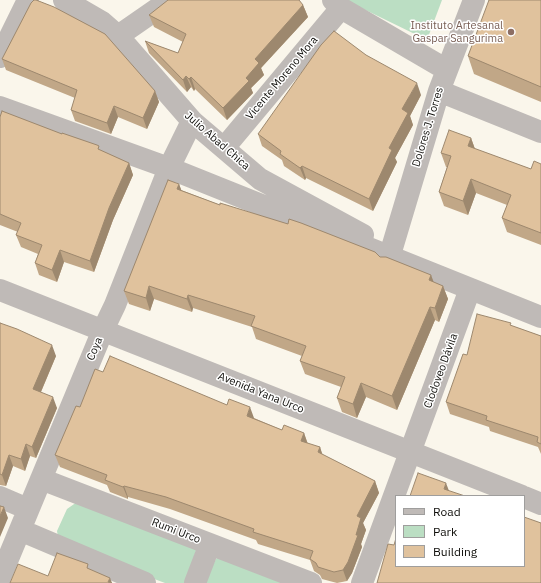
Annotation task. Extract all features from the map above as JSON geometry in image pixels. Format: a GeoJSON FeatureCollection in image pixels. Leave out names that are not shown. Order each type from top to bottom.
{"type":"FeatureCollection","features":[{"type":"Feature","properties":{"kind":"street"},"geometry":{"type":"LineString","coordinates":[[0,57],[28,0]]}},
{"type":"Feature","properties":{"kind":"street","name":"Julio Abad Chica"},"geometry":{"type":"LineString","coordinates":[[64,0],[102,22],[118,36],[192,121],[260,179],[360,232],[389,258]]}},
{"type":"Feature","properties":{"kind":"street"},"geometry":{"type":"LineString","coordinates":[[118,36],[170,0]]}},
{"type":"Feature","properties":{"kind":"street","name":"Dolores J. Torres"},"geometry":{"type":"LineString","coordinates":[[389,258],[439,91],[474,0]]}},
{"type":"Feature","properties":{"kind":"street"},"geometry":{"type":"LineString","coordinates":[[337,4],[447,70]]}},
{"type":"Feature","properties":{"kind":"street","name":"Vicente Moreno Mora"},"geometry":{"type":"LineString","coordinates":[[224,148],[337,4]]}},
{"type":"Feature","properties":{"kind":"street"},"geometry":{"type":"LineString","coordinates":[[439,91],[541,132]]}},
{"type":"Feature","properties":{"kind":"street","name":"Julio Abad Chica"},"geometry":{"type":"LineString","coordinates":[[0,108],[169,168],[389,258],[541,317]]}},
{"type":"Feature","properties":{"kind":"street","name":"Coya"},"geometry":{"type":"LineString","coordinates":[[0,578],[103,330],[116,305],[169,168],[192,121]]}},
{"type":"Feature","properties":{"kind":"street","name":"Clodoveo Dávila"},"geometry":{"type":"LineString","coordinates":[[362,583],[470,289]]}},
{"type":"Feature","properties":{"kind":"street","name":"Avenida Yana Urco"},"geometry":{"type":"LineString","coordinates":[[0,290],[520,495]]}},
{"type":"Feature","properties":{"kind":"street","name":"Rumi Urco"},"geometry":{"type":"LineString","coordinates":[[41,479],[311,583]]}},
{"type":"Feature","properties":{"kind":"street"},"geometry":{"type":"LineString","coordinates":[[0,497],[28,509]]}},
{"type":"Feature","properties":{"kind":"street","name":"Avenida Yana Urco"},"geometry":{"type":"LineString","coordinates":[[525,497],[541,504]]}},
{"type":"Feature","properties":{"kind":"street"},"geometry":{"type":"LineString","coordinates":[[20,530],[145,583]]}},
{"type":"Feature","properties":{"kind":"street"},"geometry":{"type":"LineString","coordinates":[[195,583],[210,544]]}},
{"type":"Feature","properties":{"kind":"green space"},"geometry":{"type":"Polygon","coordinates":[[[345,0],[442,0],[427,40],[345,0]]]}},
{"type":"Feature","properties":{"kind":"green space"},"geometry":{"type":"Polygon","coordinates":[[[77,502],[197,548],[185,583],[165,583],[66,546],[58,537],[57,531],[67,509],[77,502]]]}},
{"type":"Feature","properties":{"kind":"green space"},"geometry":{"type":"Polygon","coordinates":[[[218,557],[292,583],[203,583],[218,557]]]}},
{"type":"Feature","properties":{"kind":"building"},"geometry":{"type":"Polygon","coordinates":[[[34,0],[54,7],[105,34],[155,91],[143,118],[114,106],[107,123],[71,110],[77,90],[2,59],[31,3],[34,0]]]}},
{"type":"Feature","properties":{"kind":"building"},"geometry":{"type":"Polygon","coordinates":[[[168,0],[299,0],[303,5],[255,59],[259,63],[246,78],[249,81],[223,108],[191,77],[189,79],[186,76],[183,80],[145,41],[178,53],[186,34],[149,15],[168,0]]]}},
{"type":"Feature","properties":{"kind":"building"},"geometry":{"type":"Polygon","coordinates":[[[489,0],[541,0],[541,87],[468,56],[489,0]]]}},
{"type":"Feature","properties":{"kind":"building"},"geometry":{"type":"Polygon","coordinates":[[[334,31],[366,55],[417,83],[402,109],[408,113],[389,148],[392,150],[369,199],[302,166],[300,168],[280,154],[281,151],[258,134],[321,45],[334,31]]]}},
{"type":"Feature","properties":{"kind":"building"},"geometry":{"type":"Polygon","coordinates":[[[2,111],[62,134],[97,145],[99,146],[98,149],[129,163],[109,208],[90,261],[60,250],[52,270],[35,263],[42,245],[16,235],[21,223],[0,214],[0,117],[2,111]]]}},
{"type":"Feature","properties":{"kind":"building"},"geometry":{"type":"Polygon","coordinates":[[[449,130],[471,138],[468,146],[531,169],[534,161],[541,164],[541,233],[502,218],[511,195],[471,179],[463,201],[439,192],[451,156],[441,153],[449,130]]]}},
{"type":"Feature","properties":{"kind":"building"},"geometry":{"type":"Polygon","coordinates":[[[168,180],[179,184],[177,189],[220,205],[220,203],[288,224],[289,219],[301,223],[375,252],[380,257],[386,257],[431,275],[429,280],[443,286],[435,308],[430,307],[392,396],[361,383],[353,404],[337,398],[345,377],[300,361],[306,346],[251,326],[255,316],[188,295],[187,299],[149,286],[146,298],[124,291],[168,180]]]}},
{"type":"Feature","properties":{"kind":"building"},"geometry":{"type":"Polygon","coordinates":[[[477,314],[511,323],[510,325],[541,336],[541,444],[537,442],[538,437],[486,420],[487,416],[446,402],[463,354],[467,355],[477,314]]]}},
{"type":"Feature","properties":{"kind":"building"},"geometry":{"type":"Polygon","coordinates":[[[0,323],[52,345],[33,389],[53,397],[32,447],[26,444],[21,459],[9,455],[2,475],[0,474],[0,323]]]}},
{"type":"Feature","properties":{"kind":"building"},"geometry":{"type":"Polygon","coordinates":[[[110,356],[227,405],[229,399],[250,407],[247,416],[282,430],[284,425],[304,433],[301,441],[320,447],[318,452],[375,481],[357,516],[361,518],[356,535],[358,535],[348,562],[343,570],[334,572],[318,567],[316,563],[310,559],[313,551],[253,532],[254,529],[166,497],[124,486],[123,487],[105,480],[107,475],[55,455],[76,406],[80,407],[95,369],[103,372],[110,356]]]}},
{"type":"Feature","properties":{"kind":"building"},"geometry":{"type":"Polygon","coordinates":[[[418,473],[446,483],[444,489],[462,495],[410,495],[418,473]]]}},
{"type":"Feature","properties":{"kind":"building"},"geometry":{"type":"Polygon","coordinates":[[[0,506],[4,507],[0,516],[0,506]]]}},
{"type":"Feature","properties":{"kind":"building"},"geometry":{"type":"Polygon","coordinates":[[[525,517],[541,523],[541,583],[377,583],[388,544],[394,545],[395,542],[395,567],[525,567],[525,517]]]}},
{"type":"Feature","properties":{"kind":"building"},"geometry":{"type":"Polygon","coordinates":[[[57,553],[88,564],[87,568],[110,578],[108,582],[112,583],[10,583],[18,564],[48,576],[57,553]]]}},
{"type":"Feature","properties":{"kind":"place","name":"Instituto Artesanal Gaspar Sangurima"},"geometry":{"type":"Point","coordinates":[511,32]}}]}
